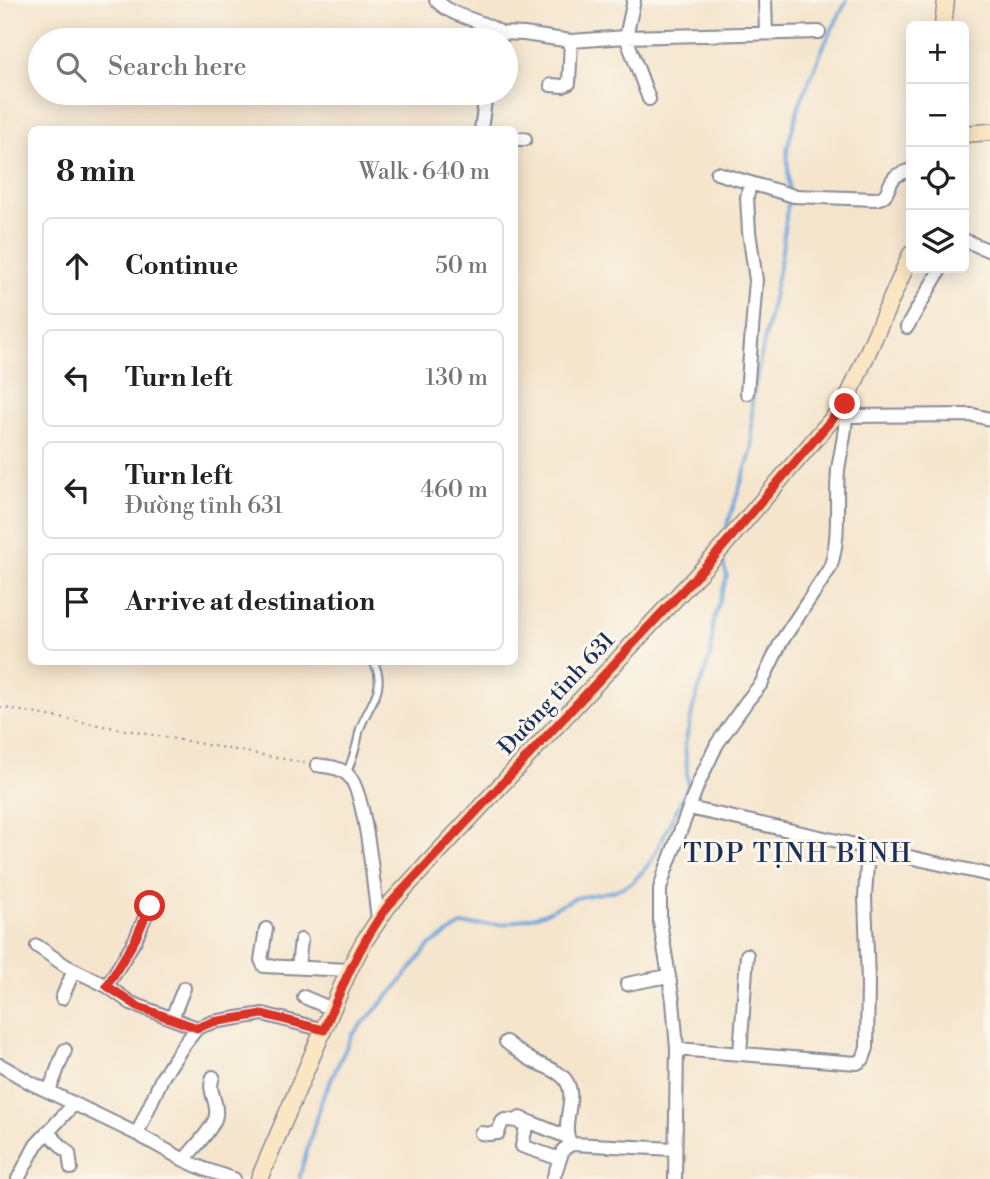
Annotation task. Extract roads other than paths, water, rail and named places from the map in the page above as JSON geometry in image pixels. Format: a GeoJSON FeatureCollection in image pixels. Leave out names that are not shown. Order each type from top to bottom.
{"type":"FeatureCollection","features":[{"type":"Feature","properties":{"kind":"main road"},"geometry":{"type":"LineString","coordinates":[[944,21],[946,0]]}},
{"type":"Feature","properties":{"kind":"main road"},"geometry":{"type":"LineString","coordinates":[[969,134],[990,132]]}},
{"type":"Feature","properties":{"kind":"main road","name":"Đường tỉnh 631"},"geometry":{"type":"LineString","coordinates":[[259,1179],[349,970],[383,913],[714,557],[745,520],[854,413],[906,268]]}},
{"type":"Feature","properties":{"kind":"street"},"geometry":{"type":"LineString","coordinates":[[436,0],[452,13],[485,23],[490,28]]}},
{"type":"Feature","properties":{"kind":"street"},"geometry":{"type":"LineString","coordinates":[[634,0],[626,37],[649,99]]}},
{"type":"Feature","properties":{"kind":"street"},"geometry":{"type":"LineString","coordinates":[[765,0],[766,33]]}},
{"type":"Feature","properties":{"kind":"street"},"geometry":{"type":"LineString","coordinates":[[518,35],[571,41],[819,32]]}},
{"type":"Feature","properties":{"kind":"street"},"geometry":{"type":"LineString","coordinates":[[551,85],[563,86],[569,83],[571,41]]}},
{"type":"Feature","properties":{"kind":"street"},"geometry":{"type":"LineString","coordinates":[[482,126],[484,105]]}},
{"type":"Feature","properties":{"kind":"street"},"geometry":{"type":"LineString","coordinates":[[717,173],[794,196],[881,198],[894,178],[906,172]]}},
{"type":"Feature","properties":{"kind":"street"},"geometry":{"type":"LineString","coordinates":[[747,393],[756,280],[749,232],[747,198],[750,183]]}},
{"type":"Feature","properties":{"kind":"street"},"geometry":{"type":"LineString","coordinates":[[969,242],[990,251]]}},
{"type":"Feature","properties":{"kind":"street"},"geometry":{"type":"LineString","coordinates":[[907,327],[939,273]]}},
{"type":"Feature","properties":{"kind":"street"},"geometry":{"type":"LineString","coordinates":[[675,1179],[666,1148],[677,1049],[673,1000],[660,978],[660,889],[698,784],[718,744],[761,684],[781,642],[830,568],[835,555],[838,475],[854,413],[972,415],[990,419]]}},
{"type":"Feature","properties":{"kind":"street"},"geometry":{"type":"LineString","coordinates":[[317,765],[347,773],[355,783],[361,800],[383,913]]}},
{"type":"Feature","properties":{"kind":"street"},"geometry":{"type":"LineString","coordinates":[[689,808],[990,875]]}},
{"type":"Feature","properties":{"kind":"street"},"geometry":{"type":"LineString","coordinates":[[677,1049],[857,1063],[863,1059],[867,1048],[865,897],[868,848]]}},
{"type":"Feature","properties":{"kind":"street"},"geometry":{"type":"LineString","coordinates":[[107,986],[135,940],[150,906]]}},
{"type":"Feature","properties":{"kind":"street"},"geometry":{"type":"LineString","coordinates":[[266,929],[261,960],[267,967],[349,970]]}},
{"type":"Feature","properties":{"kind":"street"},"geometry":{"type":"LineString","coordinates":[[298,967],[301,940]]}},
{"type":"Feature","properties":{"kind":"street"},"geometry":{"type":"LineString","coordinates":[[37,946],[139,1007],[197,1028]]}},
{"type":"Feature","properties":{"kind":"street"},"geometry":{"type":"LineString","coordinates":[[740,1054],[747,955]]}},
{"type":"Feature","properties":{"kind":"street"},"geometry":{"type":"LineString","coordinates":[[62,998],[74,970]]}},
{"type":"Feature","properties":{"kind":"street"},"geometry":{"type":"LineString","coordinates":[[627,984],[660,978]]}},
{"type":"Feature","properties":{"kind":"street"},"geometry":{"type":"LineString","coordinates":[[172,1018],[184,988]]}},
{"type":"Feature","properties":{"kind":"street"},"geometry":{"type":"LineString","coordinates":[[304,997],[332,1009]]}},
{"type":"Feature","properties":{"kind":"street"},"geometry":{"type":"LineString","coordinates":[[136,1133],[162,1078],[197,1028],[213,1022],[263,1014],[324,1030]]}},
{"type":"Feature","properties":{"kind":"street"},"geometry":{"type":"LineString","coordinates":[[506,1042],[533,1061],[556,1072],[567,1082],[571,1096],[566,1129],[569,1140],[553,1179]]}},
{"type":"Feature","properties":{"kind":"street"},"geometry":{"type":"LineString","coordinates":[[48,1091],[65,1050]]}},
{"type":"Feature","properties":{"kind":"street"},"geometry":{"type":"LineString","coordinates":[[0,1065],[136,1133],[184,1160],[202,1174],[234,1179]]}},
{"type":"Feature","properties":{"kind":"street"},"geometry":{"type":"LineString","coordinates":[[184,1160],[216,1117],[215,1100],[210,1090],[213,1077]]}},
{"type":"Feature","properties":{"kind":"street"},"geometry":{"type":"LineString","coordinates":[[18,1179],[31,1152],[74,1104]]}},
{"type":"Feature","properties":{"kind":"street"},"geometry":{"type":"LineString","coordinates":[[519,1118],[569,1140],[666,1148]]}},
{"type":"Feature","properties":{"kind":"street"},"geometry":{"type":"LineString","coordinates":[[481,1133],[498,1133],[505,1119],[517,1122],[526,1126],[522,1146],[560,1159]]}},
{"type":"Feature","properties":{"kind":"street"},"geometry":{"type":"LineString","coordinates":[[47,1132],[69,1153],[71,1168]]}},
{"type":"Feature","properties":{"kind":"lane"},"geometry":{"type":"LineString","coordinates":[[347,773],[359,731],[380,684],[375,665]]}},
{"type":"Feature","properties":{"kind":"waterway"},"geometry":{"type":"LineString","coordinates":[[724,535],[752,450],[752,401],[781,258],[789,194],[787,149],[799,105],[825,43],[847,0]]}},
{"type":"Feature","properties":{"kind":"waterway"},"geometry":{"type":"LineString","coordinates":[[300,1179],[321,1101],[352,1035],[395,989],[429,946],[461,925],[504,924],[543,914],[575,898],[614,891],[633,882],[650,863],[688,787],[685,744],[694,704],[711,654],[713,623],[727,576],[721,556]]}},
{"type":"Feature","properties":{"kind":"district","name":"TDP TỊNH BÌNH"},"geometry":{"type":"Point","coordinates":[798,853]}}]}
